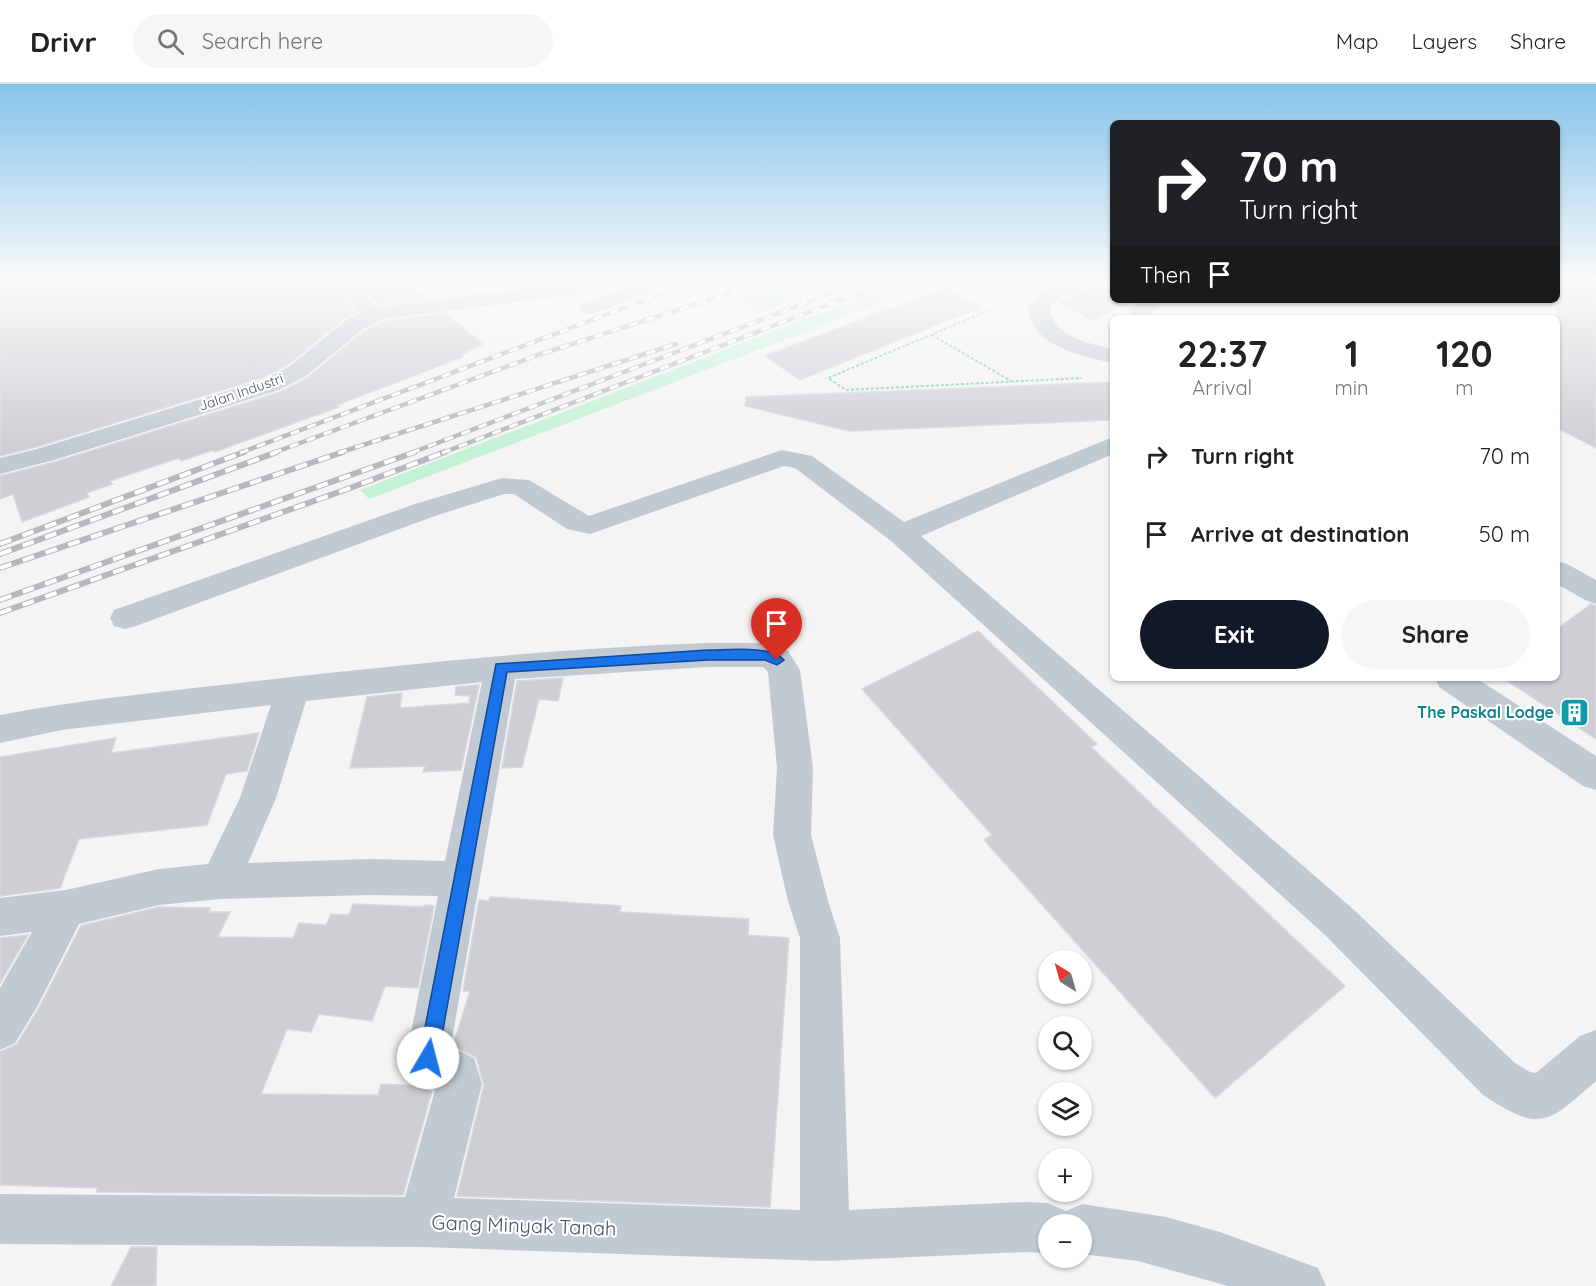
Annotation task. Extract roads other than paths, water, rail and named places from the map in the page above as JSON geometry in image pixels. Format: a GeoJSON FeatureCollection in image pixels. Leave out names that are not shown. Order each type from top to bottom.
{"type":"FeatureCollection","features":[{"type":"Feature","properties":{"kind":"street","name":"Jalan Industri"},"geometry":{"type":"LineString","coordinates":[[0,466],[45,455],[271,385],[298,371],[339,337]]}},
{"type":"Feature","properties":{"kind":"street"},"geometry":{"type":"LineString","coordinates":[[1060,337],[1083,350],[1110,355]]}},
{"type":"Feature","properties":{"kind":"street"},"geometry":{"type":"LineString","coordinates":[[901,534],[1110,448]]}},
{"type":"Feature","properties":{"kind":"street"},"geometry":{"type":"LineString","coordinates":[[125,618],[425,510],[502,486],[520,486],[577,524],[590,525],[782,458],[794,459],[803,462],[901,534],[1339,922],[1499,1079],[1524,1095],[1544,1096],[1596,1052]]}},
{"type":"Feature","properties":{"kind":"street"},"geometry":{"type":"LineString","coordinates":[[1560,551],[1596,571]]}},
{"type":"Feature","properties":{"kind":"street"},"geometry":{"type":"LineString","coordinates":[[1560,573],[1596,593]]}},
{"type":"Feature","properties":{"kind":"street"},"geometry":{"type":"LineString","coordinates":[[0,729],[63,717],[501,668],[708,655],[767,655],[777,660],[784,670],[795,768],[792,835],[808,901],[820,938],[825,1236]]}},
{"type":"Feature","properties":{"kind":"street"},"geometry":{"type":"LineString","coordinates":[[423,1222],[459,1084],[458,1074],[447,1068],[436,1068],[428,1058],[501,668]]}},
{"type":"Feature","properties":{"kind":"street"},"geometry":{"type":"LineString","coordinates":[[1455,681],[1596,775]]}},
{"type":"Feature","properties":{"kind":"street"},"geometry":{"type":"LineString","coordinates":[[220,881],[258,798],[293,690]]}},
{"type":"Feature","properties":{"kind":"street"},"geometry":{"type":"LineString","coordinates":[[0,917],[66,909],[159,887],[220,881],[370,877],[461,879]]}},
{"type":"Feature","properties":{"kind":"street"},"geometry":{"type":"LineString","coordinates":[[0,1028],[66,909]]}},
{"type":"Feature","properties":{"kind":"street","name":"Gang Minyak Tanah"},"geometry":{"type":"LineString","coordinates":[[0,1219],[423,1222],[825,1236],[1038,1228]]}},
{"type":"Feature","properties":{"kind":"street"},"geometry":{"type":"LineString","coordinates":[[1092,1229],[1200,1250],[1300,1286]]}},
{"type":"Feature","properties":{"kind":"railway"},"geometry":{"type":"LineString","coordinates":[[240,453],[547,337]]}},
{"type":"Feature","properties":{"kind":"railway"},"geometry":{"type":"LineString","coordinates":[[273,453],[538,355],[593,337]]}},
{"type":"Feature","properties":{"kind":"railway"},"geometry":{"type":"LineString","coordinates":[[411,453],[716,337]]}},
{"type":"Feature","properties":{"kind":"railway"},"geometry":{"type":"LineString","coordinates":[[442,453],[744,337]]}},
{"type":"Feature","properties":{"kind":"railway"},"geometry":{"type":"LineString","coordinates":[[338,453],[676,344]]}},
{"type":"Feature","properties":{"kind":"railway"},"geometry":{"type":"LineString","coordinates":[[0,544],[244,452]]}},
{"type":"Feature","properties":{"kind":"railway"},"geometry":{"type":"LineString","coordinates":[[0,554],[277,452]]}},
{"type":"Feature","properties":{"kind":"railway"},"geometry":{"type":"LineString","coordinates":[[0,568],[343,452]]}},
{"type":"Feature","properties":{"kind":"railway"},"geometry":{"type":"LineString","coordinates":[[0,600],[415,452]]}},
{"type":"Feature","properties":{"kind":"railway"},"geometry":{"type":"LineString","coordinates":[[0,613],[445,452]]}},
{"type":"Feature","properties":{"kind":"place","name":"The Paskal Lodge"},"geometry":{"type":"Point","coordinates":[1575,712]}}]}
